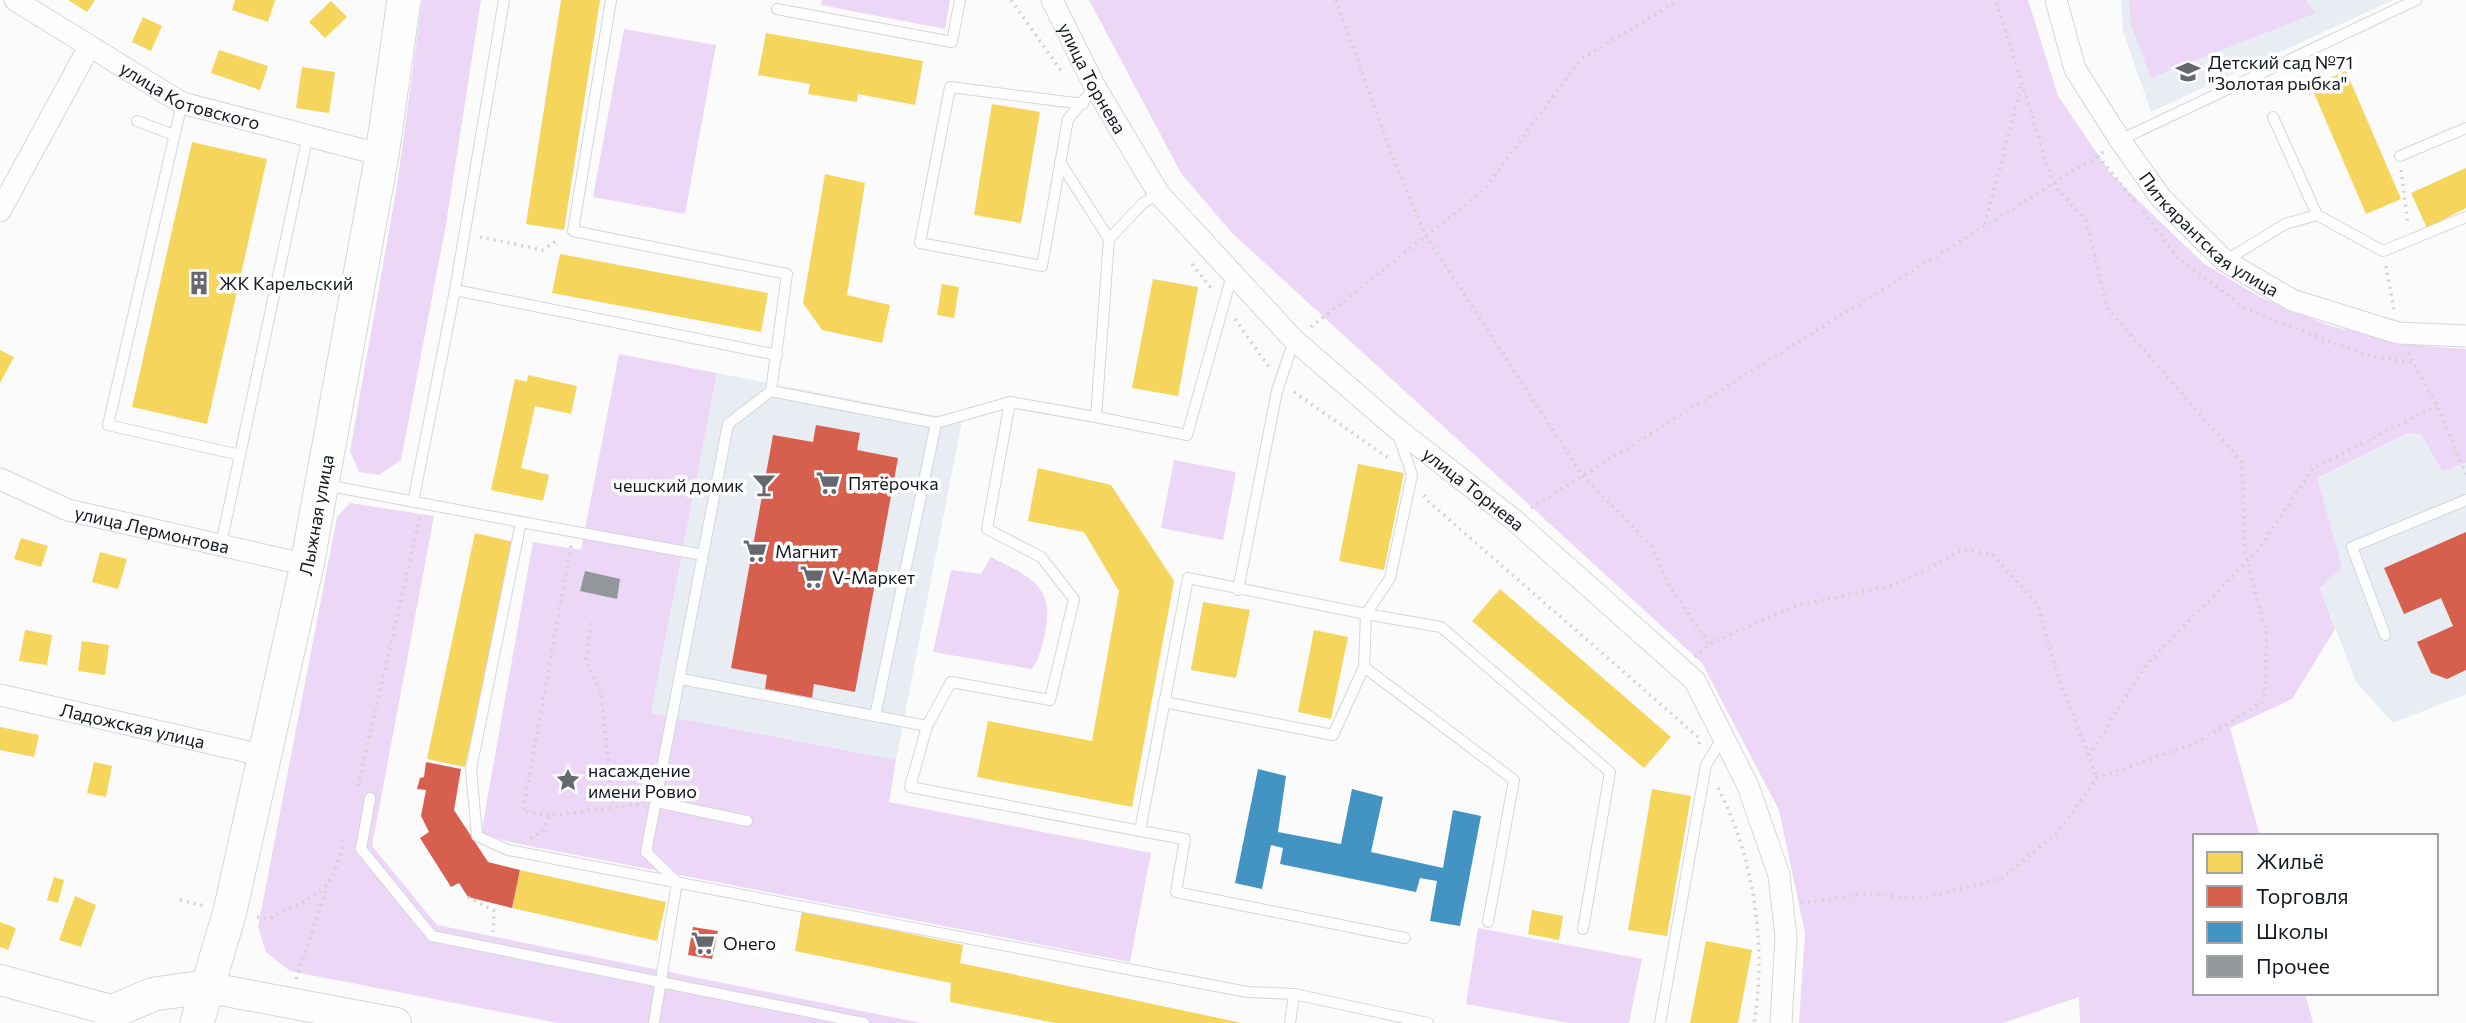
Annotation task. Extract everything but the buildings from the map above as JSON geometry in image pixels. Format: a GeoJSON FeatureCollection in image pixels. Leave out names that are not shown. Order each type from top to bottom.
{"type":"FeatureCollection","features":[{"type":"Feature","properties":{"kind":"main road","name":"Лыжная улица"},"geometry":{"type":"LineString","coordinates":[[197,1023],[205,987],[230,911],[307,565],[383,155],[404,0]]}},
{"type":"Feature","properties":{"kind":"main road"},"geometry":{"type":"LineString","coordinates":[[0,980],[112,1017],[154,994],[205,987],[396,1023]]}},
{"type":"Feature","properties":{"kind":"street","name":"улица Котовского"},"geometry":{"type":"LineString","coordinates":[[15,0],[181,103],[383,155]]}},
{"type":"Feature","properties":{"kind":"street","name":"улица Торнева"},"geometry":{"type":"LineString","coordinates":[[1052,0],[1089,95],[1159,194],[1232,275],[1294,340],[1396,428],[1514,520],[1695,681],[1748,786],[1779,875],[1786,936],[1781,1023]]}},
{"type":"Feature","properties":{"kind":"street","name":"Питкярантская улица"},"geometry":{"type":"LineString","coordinates":[[2056,0],[2075,69],[2120,140],[2161,198],[2225,261],[2292,300],[2398,333],[2466,336]]}},
{"type":"Feature","properties":{"kind":"street"},"geometry":{"type":"LineString","coordinates":[[0,211],[89,47]]}},
{"type":"Feature","properties":{"kind":"street","name":"улица Лермонтова"},"geometry":{"type":"LineString","coordinates":[[0,479],[68,510],[307,565]]}},
{"type":"Feature","properties":{"kind":"street","name":"Ладожская улица"},"geometry":{"type":"LineString","coordinates":[[0,695],[266,756]]}},
{"type":"Feature","properties":{"kind":"lane"},"geometry":{"type":"LineString","coordinates":[[418,503],[504,0]]}},
{"type":"Feature","properties":{"kind":"lane"},"geometry":{"type":"LineString","coordinates":[[611,0],[573,231],[786,274],[771,391],[729,424],[646,852],[677,882]]}},
{"type":"Feature","properties":{"kind":"lane"},"geometry":{"type":"LineString","coordinates":[[777,9],[952,42],[960,0]]}},
{"type":"Feature","properties":{"kind":"lane"},"geometry":{"type":"LineString","coordinates":[[2120,140],[2416,0]]}},
{"type":"Feature","properties":{"kind":"lane"},"geometry":{"type":"LineString","coordinates":[[950,87],[1089,95],[1069,119],[1042,265],[920,243],[950,87]]}},
{"type":"Feature","properties":{"kind":"lane"},"geometry":{"type":"LineString","coordinates":[[181,103],[108,425],[240,455]]}},
{"type":"Feature","properties":{"kind":"lane"},"geometry":{"type":"LineString","coordinates":[[2273,117],[2317,215],[2383,251],[2466,217]]}},
{"type":"Feature","properties":{"kind":"lane"},"geometry":{"type":"LineString","coordinates":[[137,121],[174,135]]}},
{"type":"Feature","properties":{"kind":"lane"},"geometry":{"type":"LineString","coordinates":[[2400,156],[2466,128]]}},
{"type":"Feature","properties":{"kind":"lane"},"geometry":{"type":"LineString","coordinates":[[221,544],[307,135]]}},
{"type":"Feature","properties":{"kind":"lane"},"geometry":{"type":"LineString","coordinates":[[1060,162],[1109,239],[1096,417]]}},
{"type":"Feature","properties":{"kind":"lane"},"geometry":{"type":"LineString","coordinates":[[1109,239],[1143,203],[1159,194]]}},
{"type":"Feature","properties":{"kind":"lane"},"geometry":{"type":"LineString","coordinates":[[2225,261],[2285,224],[2317,215]]}},
{"type":"Feature","properties":{"kind":"lane"},"geometry":{"type":"LineString","coordinates":[[771,391],[936,423],[1010,402],[1187,435],[1232,275]]}},
{"type":"Feature","properties":{"kind":"lane"},"geometry":{"type":"LineString","coordinates":[[455,290],[777,355]]}},
{"type":"Feature","properties":{"kind":"lane"},"geometry":{"type":"LineString","coordinates":[[1238,590],[1277,391],[1294,340]]}},
{"type":"Feature","properties":{"kind":"lane"},"geometry":{"type":"LineString","coordinates":[[1010,402],[987,529],[1041,556],[1074,599],[1050,700],[951,682],[927,726],[910,787],[1185,839],[1177,892],[1405,938]]}},
{"type":"Feature","properties":{"kind":"lane"},"geometry":{"type":"LineString","coordinates":[[875,716],[936,423]]}},
{"type":"Feature","properties":{"kind":"lane"},"geometry":{"type":"LineString","coordinates":[[1164,702],[1333,735],[1364,667],[1366,614],[1390,578],[1412,475],[1396,428]]}},
{"type":"Feature","properties":{"kind":"lane"},"geometry":{"type":"LineString","coordinates":[[323,485],[703,555]]}},
{"type":"Feature","properties":{"kind":"lane"},"geometry":{"type":"LineString","coordinates":[[2385,635],[2352,547],[2466,500]]}},
{"type":"Feature","properties":{"kind":"lane"},"geometry":{"type":"LineString","coordinates":[[521,522],[471,769],[477,836],[508,850],[1247,992],[1294,995],[1428,1023]]}},
{"type":"Feature","properties":{"kind":"lane"},"geometry":{"type":"LineString","coordinates":[[1140,831],[1188,578],[1238,590],[1441,627],[1610,772],[1583,929]]}},
{"type":"Feature","properties":{"kind":"lane"},"geometry":{"type":"LineString","coordinates":[[1364,667],[1514,780],[1488,922]]}},
{"type":"Feature","properties":{"kind":"lane"},"geometry":{"type":"LineString","coordinates":[[681,679],[927,726]]}},
{"type":"Feature","properties":{"kind":"lane"},"geometry":{"type":"LineString","coordinates":[[1660,1023],[1706,765],[1724,737]]}},
{"type":"Feature","properties":{"kind":"lane"},"geometry":{"type":"LineString","coordinates":[[370,798],[361,849],[432,936],[863,1023]]}},
{"type":"Feature","properties":{"kind":"lane"},"geometry":{"type":"LineString","coordinates":[[656,802],[747,821]]}},
{"type":"Feature","properties":{"kind":"lane"},"geometry":{"type":"LineString","coordinates":[[654,1023],[677,882]]}},
{"type":"Feature","properties":{"kind":"lane"},"geometry":{"type":"LineString","coordinates":[[1290,1023],[1294,995]]}},
{"type":"Feature","properties":{"kind":"path"},"geometry":{"type":"LineString","coordinates":[[1336,0],[1387,142],[1426,236],[1583,476],[1653,547],[1668,583],[1709,644]]}},
{"type":"Feature","properties":{"kind":"path"},"geometry":{"type":"LineString","coordinates":[[1294,340],[1484,190],[1580,60],[1679,0]]}},
{"type":"Feature","properties":{"kind":"path"},"geometry":{"type":"LineString","coordinates":[[1782,905],[1863,894],[1923,898],[2002,878],[2057,833],[2097,778],[2196,743],[2264,701],[2267,636],[2247,560],[2242,462],[2107,308],[2086,220],[2053,184],[1996,0]]}},
{"type":"Feature","properties":{"kind":"path"},"geometry":{"type":"LineString","coordinates":[[1985,224],[2022,82]]}},
{"type":"Feature","properties":{"kind":"path"},"geometry":{"type":"LineString","coordinates":[[1514,520],[2120,140]]}},
{"type":"Feature","properties":{"kind":"path"},"geometry":{"type":"LineString","coordinates":[[2400,156],[2411,241]]}},
{"type":"Feature","properties":{"kind":"path"},"geometry":{"type":"LineString","coordinates":[[464,234],[543,250],[573,231]]}},
{"type":"Feature","properties":{"kind":"path"},"geometry":{"type":"LineString","coordinates":[[2383,251],[2398,333],[2437,406],[2466,474]]}},
{"type":"Feature","properties":{"kind":"path"},"geometry":{"type":"LineString","coordinates":[[2089,757],[2146,665],[2258,550],[2313,467],[2437,406]]}},
{"type":"Feature","properties":{"kind":"path"},"geometry":{"type":"LineString","coordinates":[[355,799],[418,503]]}},
{"type":"Feature","properties":{"kind":"path"},"geometry":{"type":"LineString","coordinates":[[574,532],[523,811],[548,816],[656,802]]}},
{"type":"Feature","properties":{"kind":"path"},"geometry":{"type":"LineString","coordinates":[[1682,669],[1709,644],[1795,606],[1895,585],[1963,550],[1992,554],[2038,606],[2056,670],[2097,778]]}},
{"type":"Feature","properties":{"kind":"path"},"geometry":{"type":"LineString","coordinates":[[591,623],[586,661],[601,694],[613,807]]}},
{"type":"Feature","properties":{"kind":"path"},"geometry":{"type":"LineString","coordinates":[[508,850],[542,832],[548,816]]}},
{"type":"Feature","properties":{"kind":"path"},"geometry":{"type":"LineString","coordinates":[[288,1003],[326,889],[336,873],[345,836]]}},
{"type":"Feature","properties":{"kind":"path"},"geometry":{"type":"LineString","coordinates":[[180,900],[269,919],[326,889]]}},
{"type":"Feature","properties":{"kind":"path"},"geometry":{"type":"LineString","coordinates":[[468,897],[494,911],[492,948]]}},
{"type":"Feature","properties":{"kind":"shaded area"},"geometry":{"type":"Polygon","coordinates":[[[422,0],[481,0],[446,224],[401,460],[379,475],[359,472],[350,451],[397,186],[422,0]]]}},
{"type":"Feature","properties":{"kind":"shaded area"},"geometry":{"type":"Polygon","coordinates":[[[822,0],[950,0],[945,29],[821,5],[822,0]]]}},
{"type":"Feature","properties":{"kind":"shaded area"},"geometry":{"type":"Polygon","coordinates":[[[1089,0],[2028,0],[2058,96],[2111,174],[2203,263],[2260,297],[2330,326],[2425,346],[2466,349],[2466,463],[2442,471],[2421,434],[2408,433],[2317,478],[2342,567],[2320,588],[2335,629],[2292,699],[2230,728],[2259,834],[2193,834],[2193,995],[2306,995],[2313,1023],[2080,1023],[2079,997],[2003,1023],[1799,1023],[1805,933],[1779,810],[1702,663],[1232,233],[1181,173],[1089,0]]]}},
{"type":"Feature","properties":{"kind":"shaded area","name":"Детский сад №71 \"Золотая рыбка\""},"geometry":{"type":"Polygon","coordinates":[[[2121,0],[2393,0],[2151,112],[2123,31],[2121,0]]]}},
{"type":"Feature","properties":{"kind":"shaded area"},"geometry":{"type":"Polygon","coordinates":[[[2129,0],[2306,0],[2316,13],[2151,78],[2131,25],[2129,0]]]}},
{"type":"Feature","properties":{"kind":"shaded area"},"geometry":{"type":"Polygon","coordinates":[[[624,29],[716,45],[685,214],[593,197],[624,29]]]}},
{"type":"Feature","properties":{"kind":"shaded area"},"geometry":{"type":"Polygon","coordinates":[[[619,354],[717,373],[651,713],[896,760],[889,802],[1151,853],[1130,962],[519,844],[481,834],[533,542],[581,550],[619,354]]]}},
{"type":"Feature","properties":{"kind":"shaded area"},"geometry":{"type":"Polygon","coordinates":[[[717,373],[962,421],[896,760],[651,713],[717,373]]]}},
{"type":"Feature","properties":{"kind":"shaded area"},"geometry":{"type":"Polygon","coordinates":[[[2408,433],[2421,434],[2442,471],[2466,463],[2466,694],[2393,723],[2356,682],[2320,588],[2317,478],[2408,433]]]}},
{"type":"Feature","properties":{"kind":"shaded area"},"geometry":{"type":"Polygon","coordinates":[[[1174,460],[1236,472],[1223,540],[1161,528],[1174,460]]]}},
{"type":"Feature","properties":{"kind":"shaded area"},"geometry":{"type":"Polygon","coordinates":[[[350,503],[434,516],[372,846],[437,925],[921,1023],[558,1023],[290,971],[266,952],[258,927],[337,517],[350,503]]]}},
{"type":"Feature","properties":{"kind":"shaded area"},"geometry":{"type":"Polygon","coordinates":[[[991,557],[1017,570],[1036,584],[1046,603],[1045,633],[1039,656],[1032,669],[933,652],[951,570],[981,574],[991,557]]]}},
{"type":"Feature","properties":{"kind":"shaded area"},"geometry":{"type":"Polygon","coordinates":[[[1478,928],[1642,959],[1629,1023],[1569,1023],[1466,1004],[1478,928]]]}},
{"type":"Feature","properties":{"kind":"place","name":"Детский сад №71 \"Золотая рыбка\""},"geometry":{"type":"Point","coordinates":[2188,72]}},
{"type":"Feature","properties":{"kind":"place","name":"ЖК Карельский"},"geometry":{"type":"Point","coordinates":[199,283]}},
{"type":"Feature","properties":{"kind":"place","name":"Пятёрочка"},"geometry":{"type":"Point","coordinates":[828,483]}},
{"type":"Feature","properties":{"kind":"place","name":"чешский домик"},"geometry":{"type":"Point","coordinates":[764,485]}},
{"type":"Feature","properties":{"kind":"place","name":"Магнит"},"geometry":{"type":"Point","coordinates":[755,551]}},
{"type":"Feature","properties":{"kind":"place","name":"V-Маркет"},"geometry":{"type":"Point","coordinates":[812,577]}},
{"type":"Feature","properties":{"kind":"place","name":"насаждение имени Ровио"},"geometry":{"type":"Point","coordinates":[568,780]}},
{"type":"Feature","properties":{"kind":"place","name":"Онего"},"geometry":{"type":"Point","coordinates":[703,943]}}]}
